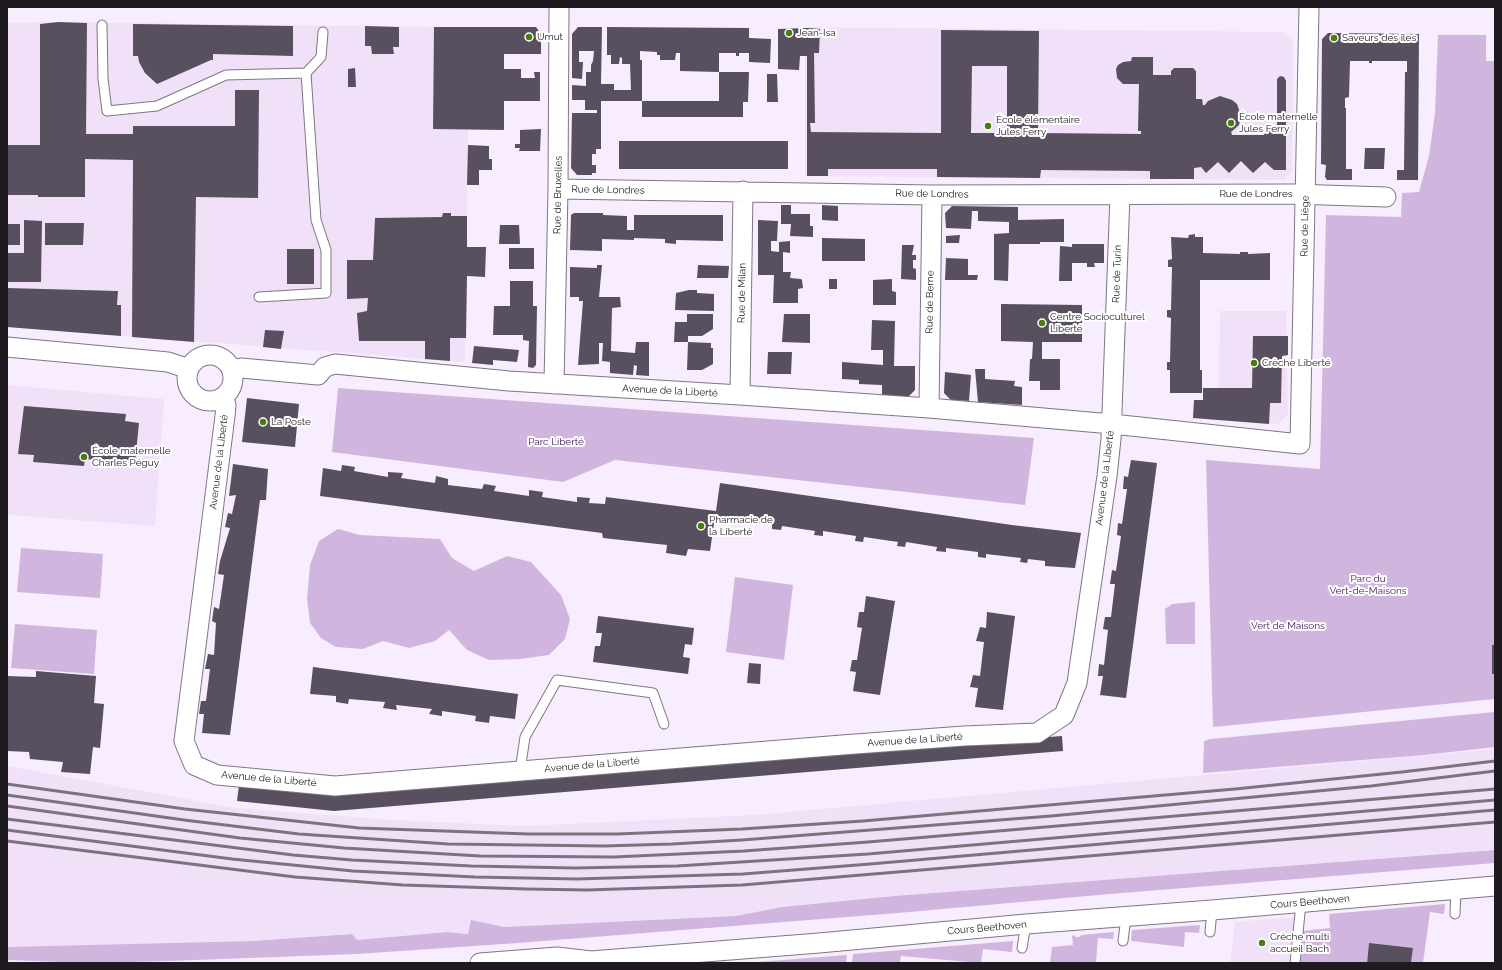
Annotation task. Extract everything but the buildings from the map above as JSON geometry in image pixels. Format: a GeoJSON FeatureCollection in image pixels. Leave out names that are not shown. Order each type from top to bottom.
{"type":"FeatureCollection","features":[{"type":"Feature","properties":{"kind":"street","name":"Rue de Bruxelles"},"geometry":{"type":"LineString","coordinates":[[554,384],[558,190],[559,7]]}},
{"type":"Feature","properties":{"kind":"street","name":"Rue de Liège"},"geometry":{"type":"LineString","coordinates":[[1300,444],[1309,7]]}},
{"type":"Feature","properties":{"kind":"street","name":"Rue de Londres"},"geometry":{"type":"LineString","coordinates":[[558,190],[743,191],[932,195],[1306,194],[1386,197]]}},
{"type":"Feature","properties":{"kind":"street","name":"Rue de Milan"},"geometry":{"type":"LineString","coordinates":[[740,395],[743,191]]}},
{"type":"Feature","properties":{"kind":"street","name":"Rue de Berne"},"geometry":{"type":"LineString","coordinates":[[928,408],[932,195]]}},
{"type":"Feature","properties":{"kind":"street","name":"Rue de Turin"},"geometry":{"type":"LineString","coordinates":[[1112,424],[1120,195]]}},
{"type":"Feature","properties":{"kind":"street"},"geometry":{"type":"LineString","coordinates":[[7,347],[168,362],[188,369]]}},
{"type":"Feature","properties":{"kind":"street"},"geometry":{"type":"LineString","coordinates":[[211,354],[220,356],[227,362],[232,370],[233,380],[230,390],[223,397],[216,400],[207,401],[199,398],[188,386],[188,369],[194,361],[202,356],[211,354]]}},
{"type":"Feature","properties":{"kind":"street","name":"Avenue de la Liberté"},"geometry":{"type":"LineString","coordinates":[[232,370],[242,368],[318,375],[325,367],[336,364],[554,384],[928,408],[1112,424],[1300,444]]}},
{"type":"Feature","properties":{"kind":"street","name":"Avenue de la Liberté"},"geometry":{"type":"LineString","coordinates":[[223,397],[226,406],[225,416],[184,741],[194,765],[217,775],[336,786],[964,736],[1037,733],[1064,715],[1077,683],[1107,476],[1112,424]]}},
{"type":"Feature","properties":{"kind":"street","name":"Cours Beethoven"},"geometry":{"type":"LineString","coordinates":[[480,963],[557,957],[585,961],[819,943],[1026,924],[1302,903],[1495,886]]}},
{"type":"Feature","properties":{"kind":"lane"},"geometry":{"type":"LineString","coordinates":[[102,25],[103,79],[107,111],[157,106],[226,75],[306,73],[321,57],[323,32]]}},
{"type":"Feature","properties":{"kind":"lane"},"geometry":{"type":"LineString","coordinates":[[259,298],[326,293],[326,250],[316,220],[306,73]]}},
{"type":"Feature","properties":{"kind":"lane"},"geometry":{"type":"LineString","coordinates":[[520,771],[525,737],[557,680],[653,693],[664,724]]}},
{"type":"Feature","properties":{"kind":"lane"},"geometry":{"type":"LineString","coordinates":[[1455,914],[1456,890]]}},
{"type":"Feature","properties":{"kind":"lane"},"geometry":{"type":"LineString","coordinates":[[1295,963],[1302,903]]}},
{"type":"Feature","properties":{"kind":"lane"},"geometry":{"type":"LineString","coordinates":[[1210,932],[1212,910]]}},
{"type":"Feature","properties":{"kind":"lane"},"geometry":{"type":"LineString","coordinates":[[1123,941],[1126,916]]}},
{"type":"Feature","properties":{"kind":"lane"},"geometry":{"type":"LineString","coordinates":[[1022,948],[1026,924]]}},
{"type":"Feature","properties":{"kind":"shaded area"},"geometry":{"type":"Polygon","coordinates":[[[58,22],[434,27],[433,129],[468,129],[465,362],[7,327],[7,23],[58,22]]]}},
{"type":"Feature","properties":{"kind":"shaded area","name":"École élémentaire Jules Ferry"},"geometry":{"type":"Polygon","coordinates":[[[805,27],[1283,32],[1293,42],[1292,171],[1284,180],[805,176],[805,27]]]}},
{"type":"Feature","properties":{"kind":"shaded area","name":"Crèche Liberté"},"geometry":{"type":"Polygon","coordinates":[[[1220,311],[1286,311],[1288,415],[1278,424],[1203,419],[1219,389],[1220,311]]]}},
{"type":"Feature","properties":{"kind":"shaded area","name":"École maternelle Charles Péguy"},"geometry":{"type":"Polygon","coordinates":[[[7,385],[164,399],[155,526],[7,515],[7,385]]]}},
{"type":"Feature","properties":{"kind":"shaded area"},"geometry":{"type":"Polygon","coordinates":[[[1495,749],[1495,850],[894,896],[782,907],[736,916],[504,927],[472,921],[468,934],[447,932],[357,940],[352,934],[252,941],[7,947],[7,766],[236,808],[393,820],[525,826],[754,815],[1495,749]]]}},
{"type":"Feature","properties":{"kind":"shaded area","name":"Crèche multi accueil Bach"},"geometry":{"type":"Polygon","coordinates":[[[1295,917],[1290,963],[1230,963],[1235,922],[1295,917]]]}},
{"type":"Feature","properties":{"kind":"green space","name":"Parc du Vert-de-Maisons"},"geometry":{"type":"Polygon","coordinates":[[[1438,35],[1486,35],[1486,61],[1495,61],[1495,699],[1213,727],[1206,460],[1320,469],[1326,215],[1401,217],[1402,193],[1419,192],[1429,156],[1435,113],[1438,35]]]}},
{"type":"Feature","properties":{"kind":"green space","name":"Parc Liberté"},"geometry":{"type":"Polygon","coordinates":[[[338,388],[1034,438],[1025,505],[615,460],[563,482],[332,452],[338,388]]]}},
{"type":"Feature","properties":{"kind":"green space"},"geometry":{"type":"Polygon","coordinates":[[[338,529],[360,535],[440,539],[452,558],[474,571],[507,556],[531,562],[561,595],[570,619],[565,639],[549,655],[520,659],[489,660],[467,650],[449,630],[435,641],[409,648],[383,641],[363,649],[336,647],[321,638],[310,623],[307,599],[310,565],[319,541],[338,529]]]}},
{"type":"Feature","properties":{"kind":"green space"},"geometry":{"type":"Polygon","coordinates":[[[21,548],[103,554],[100,598],[17,592],[21,548]]]}},
{"type":"Feature","properties":{"kind":"green space"},"geometry":{"type":"Polygon","coordinates":[[[735,577],[793,585],[784,660],[726,652],[735,577]]]}},
{"type":"Feature","properties":{"kind":"green space"},"geometry":{"type":"Polygon","coordinates":[[[1195,602],[1195,644],[1166,644],[1165,609],[1172,604],[1195,602]]]}},
{"type":"Feature","properties":{"kind":"green space"},"geometry":{"type":"Polygon","coordinates":[[[15,624],[97,630],[94,674],[11,668],[15,624]]]}},
{"type":"Feature","properties":{"kind":"green space"},"geometry":{"type":"Polygon","coordinates":[[[1495,712],[1495,747],[1424,755],[1203,773],[1204,741],[1211,739],[1495,712]]]}},
{"type":"Feature","properties":{"kind":"green space"},"geometry":{"type":"Polygon","coordinates":[[[1495,850],[1495,863],[518,943],[357,954],[169,961],[86,963],[7,960],[7,947],[252,941],[352,934],[357,940],[447,932],[468,934],[471,920],[504,927],[736,916],[782,907],[894,896],[1495,850]]]}},
{"type":"Feature","properties":{"kind":"green space"},"geometry":{"type":"Polygon","coordinates":[[[1445,904],[1444,914],[1430,912],[1423,963],[1411,963],[1413,949],[1369,944],[1367,963],[1299,963],[1302,931],[1330,928],[1329,914],[1445,904]]]}},
{"type":"Feature","properties":{"kind":"green space"},"geometry":{"type":"Polygon","coordinates":[[[1200,925],[1199,933],[1185,932],[1184,947],[1131,941],[1132,930],[1200,925]]]}},
{"type":"Feature","properties":{"kind":"green space"},"geometry":{"type":"Polygon","coordinates":[[[1114,932],[1113,939],[1098,938],[1096,963],[1050,963],[1052,947],[1073,945],[1072,936],[1075,935],[1075,937],[1080,937],[1081,935],[1114,932]]]}},
{"type":"Feature","properties":{"kind":"green space"},"geometry":{"type":"Polygon","coordinates":[[[1013,941],[1012,952],[983,949],[981,963],[901,956],[900,963],[852,963],[853,954],[1013,941]]]}},
{"type":"Feature","properties":{"kind":"green space"},"geometry":{"type":"Polygon","coordinates":[[[847,955],[846,963],[744,963],[847,955]]]}},
{"type":"Feature","properties":{"kind":"railway"},"geometry":{"type":"LineString","coordinates":[[7,784],[185,809],[359,828],[528,834],[617,834],[742,829],[863,821],[1235,789],[1495,761]]}},
{"type":"Feature","properties":{"kind":"railway"},"geometry":{"type":"LineString","coordinates":[[7,795],[184,820],[299,834],[448,844],[604,846],[742,840],[1051,816],[1371,786],[1495,771]]}},
{"type":"Feature","properties":{"kind":"railway"},"geometry":{"type":"LineString","coordinates":[[7,806],[240,838],[344,848],[480,856],[614,857],[744,851],[868,842],[1495,789]]}},
{"type":"Feature","properties":{"kind":"railway"},"geometry":{"type":"LineString","coordinates":[[7,819],[293,855],[352,860],[471,866],[575,868],[677,866],[868,854],[1495,800]]}},
{"type":"Feature","properties":{"kind":"railway"},"geometry":{"type":"LineString","coordinates":[[7,830],[232,859],[353,871],[475,877],[577,879],[743,874],[1495,810]]}},
{"type":"Feature","properties":{"kind":"railway"},"geometry":{"type":"LineString","coordinates":[[7,841],[295,877],[403,885],[587,890],[742,885],[1495,822]]}},
{"type":"Feature","properties":{"kind":"place","name":"Jean-Isa"},"geometry":{"type":"Point","coordinates":[789,33]}},
{"type":"Feature","properties":{"kind":"place","name":"Umut"},"geometry":{"type":"Point","coordinates":[529,37]}},
{"type":"Feature","properties":{"kind":"place","name":"Saveurs des îles"},"geometry":{"type":"Point","coordinates":[1334,38]}},
{"type":"Feature","properties":{"kind":"place","name":"École maternelle Jules Ferry"},"geometry":{"type":"Point","coordinates":[1231,123]}},
{"type":"Feature","properties":{"kind":"place","name":"École élémentaire Jules Ferry"},"geometry":{"type":"Point","coordinates":[988,126]}},
{"type":"Feature","properties":{"kind":"place","name":"Centre Socioculturel Liberté"},"geometry":{"type":"Point","coordinates":[1042,323]}},
{"type":"Feature","properties":{"kind":"place","name":"Crèche Liberté"},"geometry":{"type":"Point","coordinates":[1254,363]}},
{"type":"Feature","properties":{"kind":"place","name":"La Poste"},"geometry":{"type":"Point","coordinates":[263,422]}},
{"type":"Feature","properties":{"kind":"place","name":"École maternelle Charles Péguy"},"geometry":{"type":"Point","coordinates":[84,457]}},
{"type":"Feature","properties":{"kind":"place","name":"Pharmacie de la Liberté"},"geometry":{"type":"Point","coordinates":[701,526]}},
{"type":"Feature","properties":{"kind":"place","name":"Crèche multi accueil Bach"},"geometry":{"type":"Point","coordinates":[1262,943]}},
{"type":"Feature","properties":{"kind":"park label","name":"Vert de Maisons"},"geometry":{"type":"Point","coordinates":[1288,626]}}]}
